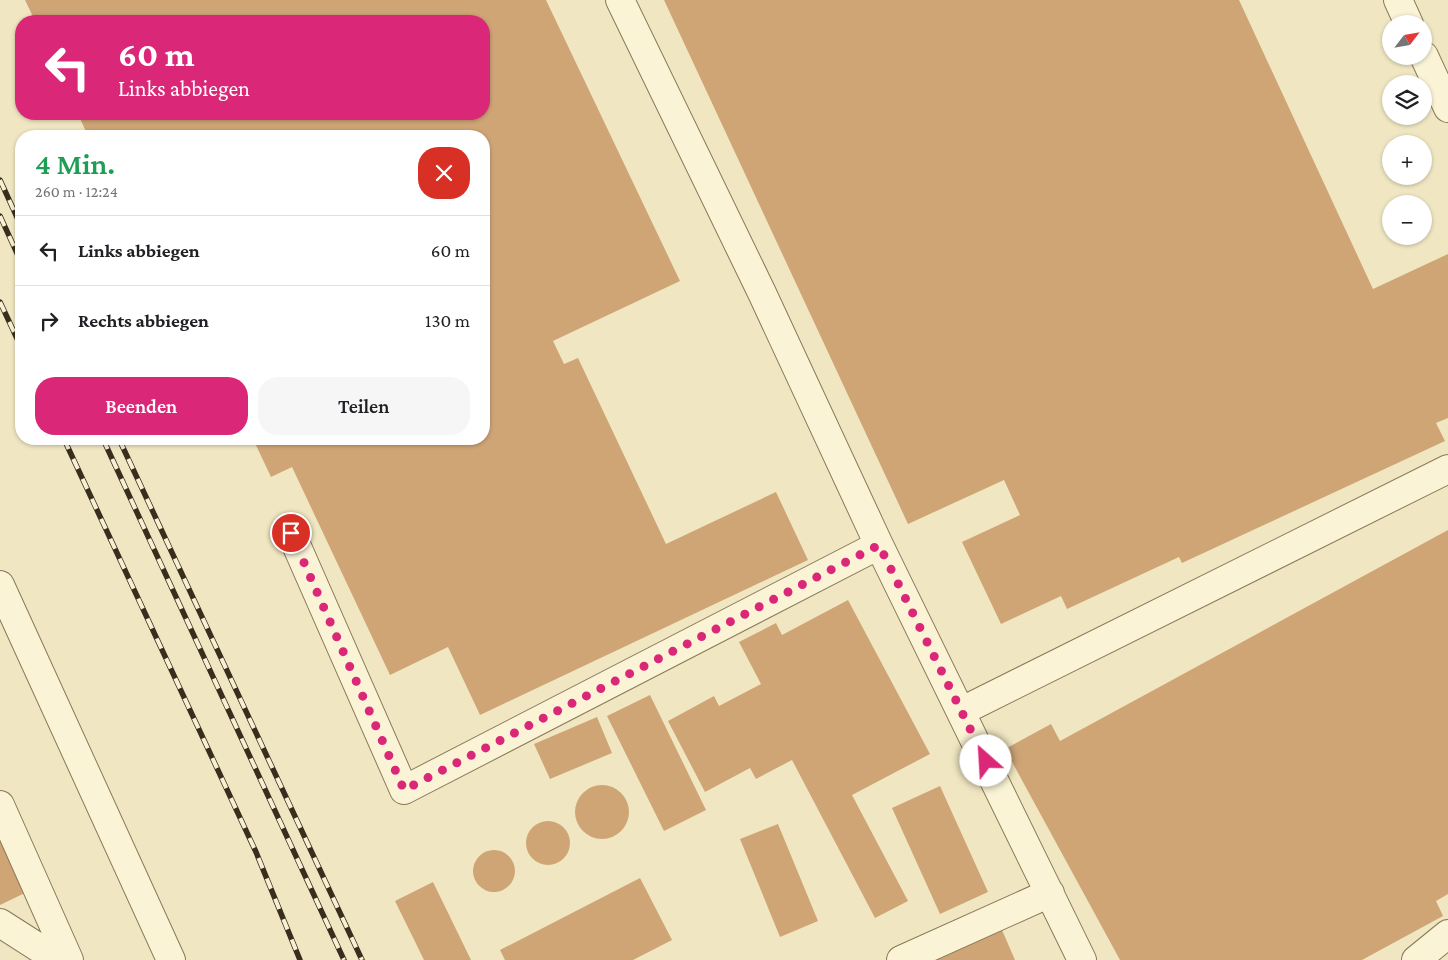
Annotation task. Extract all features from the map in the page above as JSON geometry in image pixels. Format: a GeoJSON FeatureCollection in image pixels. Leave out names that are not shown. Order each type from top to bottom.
{"type":"FeatureCollection","features":[{"type":"Feature","properties":{"kind":"lane"},"geometry":{"type":"LineString","coordinates":[[620,0],[762,293],[879,545],[962,711],[1082,960]]}},
{"type":"Feature","properties":{"kind":"lane"},"geometry":{"type":"LineString","coordinates":[[1398,0],[1405,15]]}},
{"type":"Feature","properties":{"kind":"lane"},"geometry":{"type":"LineString","coordinates":[[1428,65],[1448,108]]}},
{"type":"Feature","properties":{"kind":"lane"},"geometry":{"type":"LineString","coordinates":[[962,711],[1448,469]]}},
{"type":"Feature","properties":{"kind":"lane"},"geometry":{"type":"LineString","coordinates":[[291,533],[404,790],[879,545]]}},
{"type":"Feature","properties":{"kind":"lane"},"geometry":{"type":"LineString","coordinates":[[0,585],[171,960]]}},
{"type":"Feature","properties":{"kind":"lane"},"geometry":{"type":"LineString","coordinates":[[0,804],[69,960]]}},
{"type":"Feature","properties":{"kind":"lane"},"geometry":{"type":"LineString","coordinates":[[901,960],[1050,894]]}},
{"type":"Feature","properties":{"kind":"lane"},"geometry":{"type":"LineString","coordinates":[[0,923],[58,960]]}},
{"type":"Feature","properties":{"kind":"lane"},"geometry":{"type":"LineString","coordinates":[[1416,960],[1448,934]]}},
{"type":"Feature","properties":{"kind":"building"},"geometry":{"type":"Polygon","coordinates":[[[25,0],[546,0],[680,281],[553,341],[564,364],[578,358],[666,544],[776,492],[808,560],[480,715],[448,647],[390,675],[292,467],[271,477],[256,445],[490,445],[490,130],[85,130],[81,120],[490,120],[490,15],[32,15],[25,0]]]}},
{"type":"Feature","properties":{"kind":"building"},"geometry":{"type":"Polygon","coordinates":[[[664,0],[1239,0],[1373,289],[1448,254],[1448,418],[1436,423],[1445,441],[1182,563],[1179,557],[1067,609],[1061,596],[1001,624],[962,542],[1020,515],[1004,480],[908,524],[664,0]]]}},
{"type":"Feature","properties":{"kind":"building"},"geometry":{"type":"Polygon","coordinates":[[[1448,530],[1448,894],[1436,901],[1443,916],[1362,960],[1120,960],[1005,749],[1051,724],[1060,741],[1448,530]]]}},
{"type":"Feature","properties":{"kind":"building"},"geometry":{"type":"Polygon","coordinates":[[[848,600],[930,754],[852,795],[908,901],[875,918],[792,760],[756,779],[750,768],[705,792],[668,721],[714,696],[719,706],[761,684],[739,642],[776,623],[782,635],[848,600]]]}},
{"type":"Feature","properties":{"kind":"building"},"geometry":{"type":"Polygon","coordinates":[[[650,695],[706,810],[664,831],[607,716],[650,695]]]}},
{"type":"Feature","properties":{"kind":"building"},"geometry":{"type":"Polygon","coordinates":[[[597,717],[612,753],[550,779],[534,744],[597,717]]]}},
{"type":"Feature","properties":{"kind":"building"},"geometry":{"type":"Polygon","coordinates":[[[602,785],[612,787],[621,793],[627,802],[629,812],[627,822],[621,831],[612,837],[602,839],[592,837],[583,831],[577,822],[575,812],[577,802],[583,793],[592,787],[602,785]]]}},
{"type":"Feature","properties":{"kind":"building"},"geometry":{"type":"Polygon","coordinates":[[[940,786],[988,892],[940,914],[892,808],[940,786]]]}},
{"type":"Feature","properties":{"kind":"building"},"geometry":{"type":"Polygon","coordinates":[[[548,821],[560,825],[566,831],[570,843],[566,855],[560,861],[548,865],[536,861],[530,855],[526,843],[530,831],[536,825],[548,821]]]}},
{"type":"Feature","properties":{"kind":"building"},"geometry":{"type":"Polygon","coordinates":[[[778,824],[818,921],[780,937],[740,839],[778,824]]]}},
{"type":"Feature","properties":{"kind":"building"},"geometry":{"type":"Polygon","coordinates":[[[0,838],[27,892],[0,905],[0,838]]]}},
{"type":"Feature","properties":{"kind":"building"},"geometry":{"type":"Polygon","coordinates":[[[498,850],[506,853],[512,859],[515,871],[512,883],[506,889],[490,892],[482,889],[476,883],[473,867],[476,859],[482,853],[498,850]]]}},
{"type":"Feature","properties":{"kind":"building"},"geometry":{"type":"Polygon","coordinates":[[[640,878],[672,940],[633,960],[505,960],[500,950],[640,878]]]}},
{"type":"Feature","properties":{"kind":"building"},"geometry":{"type":"Polygon","coordinates":[[[433,882],[471,960],[424,960],[395,901],[433,882]]]}},
{"type":"Feature","properties":{"kind":"building"},"geometry":{"type":"Polygon","coordinates":[[[1002,930],[1015,960],[937,960],[1002,930]]]}},
{"type":"Feature","properties":{"kind":"railway"},"geometry":{"type":"LineString","coordinates":[[0,180],[15,213]]}},
{"type":"Feature","properties":{"kind":"railway"},"geometry":{"type":"LineString","coordinates":[[0,216],[15,249]]}},
{"type":"Feature","properties":{"kind":"railway"},"geometry":{"type":"LineString","coordinates":[[0,302],[15,334]]}},
{"type":"Feature","properties":{"kind":"railway"},"geometry":{"type":"LineString","coordinates":[[67,445],[256,852],[300,960]]}},
{"type":"Feature","properties":{"kind":"railway"},"geometry":{"type":"LineString","coordinates":[[106,445],[344,960]]}},
{"type":"Feature","properties":{"kind":"railway"},"geometry":{"type":"LineString","coordinates":[[122,445],[362,960]]}},
{"type":"Feature","properties":{"kind":"route"},"geometry":{"type":"LineString","coordinates":[[291,533],[404,790],[879,545],[986,761]]}}]}
